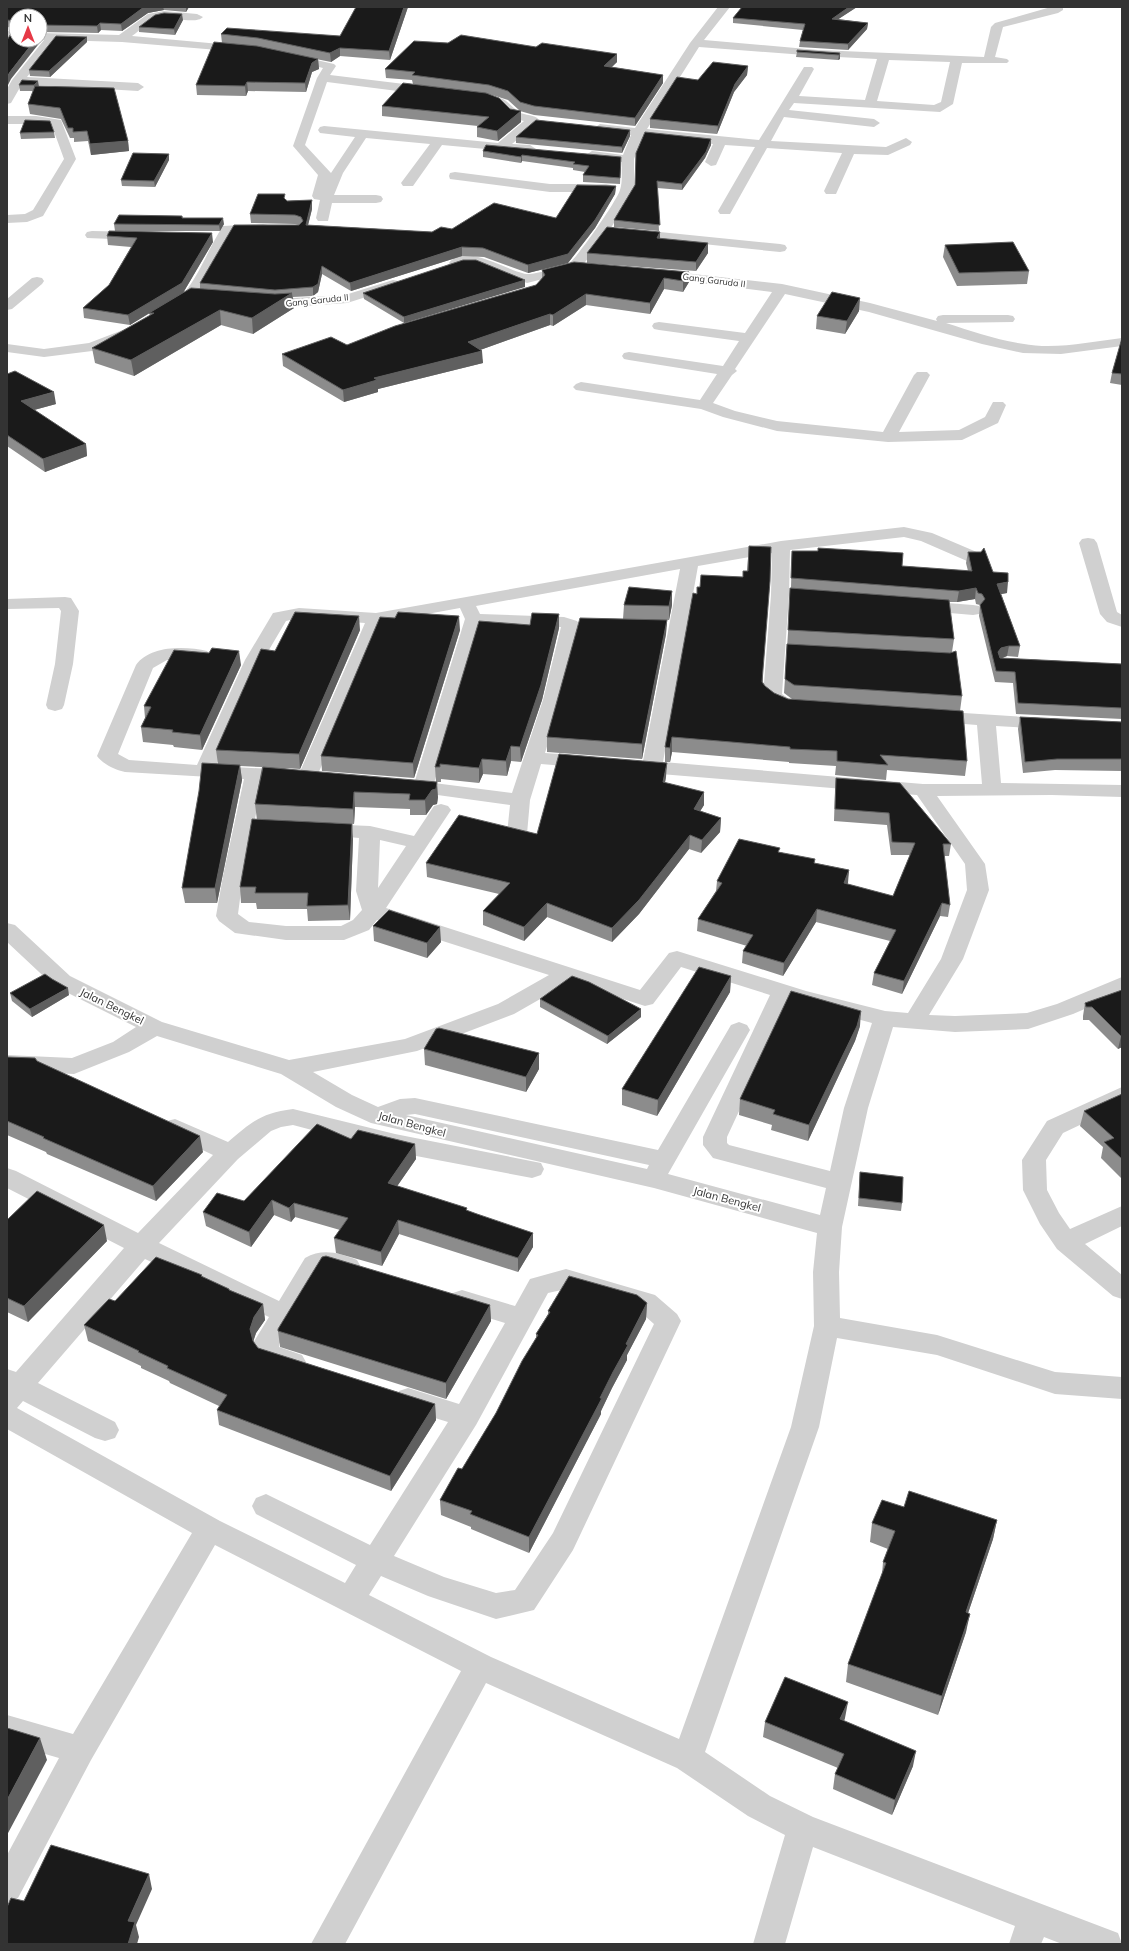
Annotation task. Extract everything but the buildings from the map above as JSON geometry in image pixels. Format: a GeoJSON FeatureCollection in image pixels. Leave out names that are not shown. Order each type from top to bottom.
{"type":"FeatureCollection","features":[{"type":"Feature","properties":{"kind":"street"},"geometry":{"type":"LineString","coordinates":[[574,268],[602,231],[627,190],[628,158],[639,132],[696,44],[724,7]]}},
{"type":"Feature","properties":{"kind":"street"},"geometry":{"type":"LineString","coordinates":[[989,60],[997,27],[999,25],[1054,11],[1057,10],[1057,7]]}},
{"type":"Feature","properties":{"kind":"street"},"geometry":{"type":"LineString","coordinates":[[122,39],[152,16],[164,14],[197,17]]}},
{"type":"Feature","properties":{"kind":"street"},"geometry":{"type":"LineString","coordinates":[[706,32],[720,33]]}},
{"type":"Feature","properties":{"kind":"street"},"geometry":{"type":"LineString","coordinates":[[48,36],[122,39],[250,50]]}},
{"type":"Feature","properties":{"kind":"street"},"geometry":{"type":"LineString","coordinates":[[7,100],[18,80],[53,36]]}},
{"type":"Feature","properties":{"kind":"street"},"geometry":{"type":"LineString","coordinates":[[696,44],[825,53],[1003,61]]}},
{"type":"Feature","properties":{"kind":"street"},"geometry":{"type":"LineString","coordinates":[[280,55],[330,66],[323,78],[299,146],[325,174],[316,204],[308,204]]}},
{"type":"Feature","properties":{"kind":"street"},"geometry":{"type":"LineString","coordinates":[[870,105],[883,59]]}},
{"type":"Feature","properties":{"kind":"street"},"geometry":{"type":"LineString","coordinates":[[791,99],[927,109],[943,107],[947,104],[956,62]]}},
{"type":"Feature","properties":{"kind":"street"},"geometry":{"type":"LineString","coordinates":[[725,211],[780,113],[791,99],[808,69]]}},
{"type":"Feature","properties":{"kind":"street"},"geometry":{"type":"LineString","coordinates":[[323,78],[441,93]]}},
{"type":"Feature","properties":{"kind":"street"},"geometry":{"type":"LineString","coordinates":[[18,80],[138,87]]}},
{"type":"Feature","properties":{"kind":"street"},"geometry":{"type":"LineString","coordinates":[[481,98],[504,104],[515,114],[533,120],[548,122]]}},
{"type":"Feature","properties":{"kind":"street"},"geometry":{"type":"LineString","coordinates":[[780,113],[874,123]]}},
{"type":"Feature","properties":{"kind":"street"},"geometry":{"type":"LineString","coordinates":[[7,120],[36,120],[57,123],[70,159],[38,213],[27,218],[7,219]]}},
{"type":"Feature","properties":{"kind":"street"},"geometry":{"type":"LineString","coordinates":[[502,147],[533,120]]}},
{"type":"Feature","properties":{"kind":"street"},"geometry":{"type":"LineString","coordinates":[[586,126],[721,141],[849,151],[888,151],[906,142]]}},
{"type":"Feature","properties":{"kind":"street"},"geometry":{"type":"LineString","coordinates":[[324,130],[541,150]]}},
{"type":"Feature","properties":{"kind":"street"},"geometry":{"type":"LineString","coordinates":[[323,218],[326,199],[333,179],[363,134]]}},
{"type":"Feature","properties":{"kind":"street"},"geometry":{"type":"LineString","coordinates":[[408,183],[439,141]]}},
{"type":"Feature","properties":{"kind":"street"},"geometry":{"type":"LineString","coordinates":[[711,162],[721,141]]}},
{"type":"Feature","properties":{"kind":"street"},"geometry":{"type":"LineString","coordinates":[[831,191],[849,151]]}},
{"type":"Feature","properties":{"kind":"street"},"geometry":{"type":"LineString","coordinates":[[581,154],[628,158]]}},
{"type":"Feature","properties":{"kind":"street"},"geometry":{"type":"LineString","coordinates":[[455,176],[550,188],[586,187],[627,190]]}},
{"type":"Feature","properties":{"kind":"street"},"geometry":{"type":"LineString","coordinates":[[326,199],[376,199]]}},
{"type":"Feature","properties":{"kind":"street"},"geometry":{"type":"LineString","coordinates":[[157,316],[189,297],[205,273],[230,228],[280,229]]}},
{"type":"Feature","properties":{"kind":"street"},"geometry":{"type":"LineString","coordinates":[[602,231],[780,248]]}},
{"type":"Feature","properties":{"kind":"street"},"geometry":{"type":"LineString","coordinates":[[92,236],[147,236]]}},
{"type":"Feature","properties":{"kind":"street"},"geometry":{"type":"LineString","coordinates":[[209,237],[224,237]]}},
{"type":"Feature","properties":{"kind":"street"},"geometry":{"type":"LineString","coordinates":[[441,268],[462,260],[478,262],[537,284],[531,291],[523,294]]}},
{"type":"Feature","properties":{"kind":"street"},"geometry":{"type":"LineString","coordinates":[[527,280],[574,268],[589,269]]}},
{"type":"Feature","properties":{"kind":"street","name":"Gang Garuda II"},"geometry":{"type":"LineString","coordinates":[[643,272],[782,288],[823,296],[918,319],[1013,347],[1042,350],[1069,349],[1122,342]]}},
{"type":"Feature","properties":{"kind":"street","name":"Gang Garuda II"},"geometry":{"type":"LineString","coordinates":[[252,302],[276,304],[347,299],[404,280]]}},
{"type":"Feature","properties":{"kind":"street"},"geometry":{"type":"LineString","coordinates":[[7,306],[37,281]]}},
{"type":"Feature","properties":{"kind":"street"},"geometry":{"type":"LineString","coordinates":[[704,405],[729,371],[748,338],[782,288]]}},
{"type":"Feature","properties":{"kind":"street"},"geometry":{"type":"LineString","coordinates":[[189,297],[205,298]]}},
{"type":"Feature","properties":{"kind":"street"},"geometry":{"type":"LineString","coordinates":[[918,319],[1008,319]]}},
{"type":"Feature","properties":{"kind":"street"},"geometry":{"type":"LineString","coordinates":[[659,326],[748,338]]}},
{"type":"Feature","properties":{"kind":"street"},"geometry":{"type":"LineString","coordinates":[[7,348],[44,353],[92,347],[138,328]]}},
{"type":"Feature","properties":{"kind":"street"},"geometry":{"type":"LineString","coordinates":[[629,356],[729,371]]}},
{"type":"Feature","properties":{"kind":"street"},"geometry":{"type":"LineString","coordinates":[[888,437],[922,375]]}},
{"type":"Feature","properties":{"kind":"street"},"geometry":{"type":"LineString","coordinates":[[581,387],[704,405],[729,414],[777,426],[888,437],[962,434],[992,420],[998,405]]}},
{"type":"Feature","properties":{"kind":"street"},"geometry":{"type":"LineString","coordinates":[[204,772],[246,659],[280,617],[299,613],[376,618],[781,546],[904,532],[926,536],[973,557]]}},
{"type":"Feature","properties":{"kind":"street"},"geometry":{"type":"LineString","coordinates":[[1088,543],[1109,614],[1113,618],[1122,622]]}},
{"type":"Feature","properties":{"kind":"street"},"geometry":{"type":"LineString","coordinates":[[781,546],[788,596],[784,652],[772,696],[787,706],[810,708]]}},
{"type":"Feature","properties":{"kind":"street"},"geometry":{"type":"LineString","coordinates":[[652,767],[670,627],[690,561]]}},
{"type":"Feature","properties":{"kind":"street"},"geometry":{"type":"LineString","coordinates":[[7,604],[65,602],[70,611],[64,664],[55,705]]}},
{"type":"Feature","properties":{"kind":"street"},"geometry":{"type":"LineString","coordinates":[[465,602],[474,619],[416,786],[520,800]]}},
{"type":"Feature","properties":{"kind":"street"},"geometry":{"type":"LineString","coordinates":[[903,604],[973,610]]}},
{"type":"Feature","properties":{"kind":"street"},"geometry":{"type":"LineString","coordinates":[[216,656],[178,652],[153,658],[145,665],[107,756],[125,766],[316,778],[376,618]]}},
{"type":"Feature","properties":{"kind":"street"},"geometry":{"type":"LineString","coordinates":[[474,619],[564,622],[578,625],[520,800],[517,834]]}},
{"type":"Feature","properties":{"kind":"street"},"geometry":{"type":"LineString","coordinates":[[917,716],[1066,724]]}},
{"type":"Feature","properties":{"kind":"street"},"geometry":{"type":"LineString","coordinates":[[986,720],[992,790]]}},
{"type":"Feature","properties":{"kind":"street"},"geometry":{"type":"LineString","coordinates":[[533,758],[923,790],[1122,791]]}},
{"type":"Feature","properties":{"kind":"street"},"geometry":{"type":"LineString","coordinates":[[254,777],[251,827],[227,916],[243,928],[286,933],[344,933],[361,925],[373,911],[441,810]]}},
{"type":"Feature","properties":{"kind":"street"},"geometry":{"type":"LineString","coordinates":[[914,1021],[952,959],[978,890],[975,864],[923,790]]}},
{"type":"Feature","properties":{"kind":"street"},"geometry":{"type":"LineString","coordinates":[[306,829],[370,832],[419,843]]}},
{"type":"Feature","properties":{"kind":"street"},"geometry":{"type":"LineString","coordinates":[[370,832],[367,891],[373,911]]}},
{"type":"Feature","properties":{"kind":"street"},"geometry":{"type":"LineString","coordinates":[[373,911],[645,999],[677,958],[783,992],[885,1018],[955,1024],[1028,1021],[1066,1009],[1122,984]]}},
{"type":"Feature","properties":{"kind":"street","name":"Jalan Bengkel"},"geometry":{"type":"LineString","coordinates":[[7,930],[62,981],[154,1027],[289,1068],[344,1101],[379,1117],[659,1170],[830,1227]]}},
{"type":"Feature","properties":{"kind":"street"},"geometry":{"type":"LineString","coordinates":[[289,1068],[409,1046],[506,1009],[568,974]]}},
{"type":"Feature","properties":{"kind":"street"},"geometry":{"type":"LineString","coordinates":[[783,992],[715,1137],[715,1145],[721,1152],[838,1182]]}},
{"type":"Feature","properties":{"kind":"street"},"geometry":{"type":"LineString","coordinates":[[688,1758],[805,1427],[827,1326],[826,1272],[830,1227],[838,1182],[864,1081],[885,1018]]}},
{"type":"Feature","properties":{"kind":"street"},"geometry":{"type":"LineString","coordinates":[[7,1063],[74,1066],[121,1047],[154,1027]]}},
{"type":"Feature","properties":{"kind":"street"},"geometry":{"type":"LineString","coordinates":[[659,1170],[739,1030]]}},
{"type":"Feature","properties":{"kind":"street"},"geometry":{"type":"LineString","coordinates":[[49,1069],[86,1085]]}},
{"type":"Feature","properties":{"kind":"street"},"geometry":{"type":"LineString","coordinates":[[1122,1095],[1055,1127],[1034,1160],[1035,1190],[1048,1218],[1066,1242],[1122,1289]]}},
{"type":"Feature","properties":{"kind":"street"},"geometry":{"type":"LineString","coordinates":[[105,1430],[11,1389],[141,1246],[230,1154],[263,1125],[277,1119],[293,1117],[395,1143],[532,1169]]}},
{"type":"Feature","properties":{"kind":"street"},"geometry":{"type":"LineString","coordinates":[[159,1120],[230,1154]]}},
{"type":"Feature","properties":{"kind":"street"},"geometry":{"type":"LineString","coordinates":[[7,1177],[141,1246],[269,1307]]}},
{"type":"Feature","properties":{"kind":"street"},"geometry":{"type":"LineString","coordinates":[[1066,1242],[1122,1215]]}},
{"type":"Feature","properties":{"kind":"street"},"geometry":{"type":"LineString","coordinates":[[315,1369],[270,1355],[266,1351],[266,1342],[314,1265],[318,1262],[328,1261],[367,1272]]}},
{"type":"Feature","properties":{"kind":"street"},"geometry":{"type":"LineString","coordinates":[[266,1506],[375,1560],[438,1587],[496,1606],[524,1601],[563,1541],[668,1321],[646,1302],[566,1279],[539,1286],[520,1317],[466,1417],[375,1560],[350,1600]]}},
{"type":"Feature","properties":{"kind":"street"},"geometry":{"type":"LineString","coordinates":[[443,1295],[520,1317]]}},
{"type":"Feature","properties":{"kind":"street"},"geometry":{"type":"LineString","coordinates":[[827,1326],[937,1345],[1055,1383],[1122,1388]]}},
{"type":"Feature","properties":{"kind":"street"},"geometry":{"type":"LineString","coordinates":[[383,1391],[466,1417]]}},
{"type":"Feature","properties":{"kind":"street"},"geometry":{"type":"LineString","coordinates":[[7,1416],[210,1529],[480,1666],[688,1758],[759,1806],[802,1828],[1030,1931],[1106,1944]]}},
{"type":"Feature","properties":{"kind":"street"},"geometry":{"type":"LineString","coordinates":[[7,1887],[80,1750],[210,1529]]}},
{"type":"Feature","properties":{"kind":"street"},"geometry":{"type":"LineString","coordinates":[[327,1944],[480,1666]]}},
{"type":"Feature","properties":{"kind":"street"},"geometry":{"type":"LineString","coordinates":[[7,1730],[80,1750]]}},
{"type":"Feature","properties":{"kind":"street"},"geometry":{"type":"LineString","coordinates":[[769,1944],[802,1828]]}}]}
